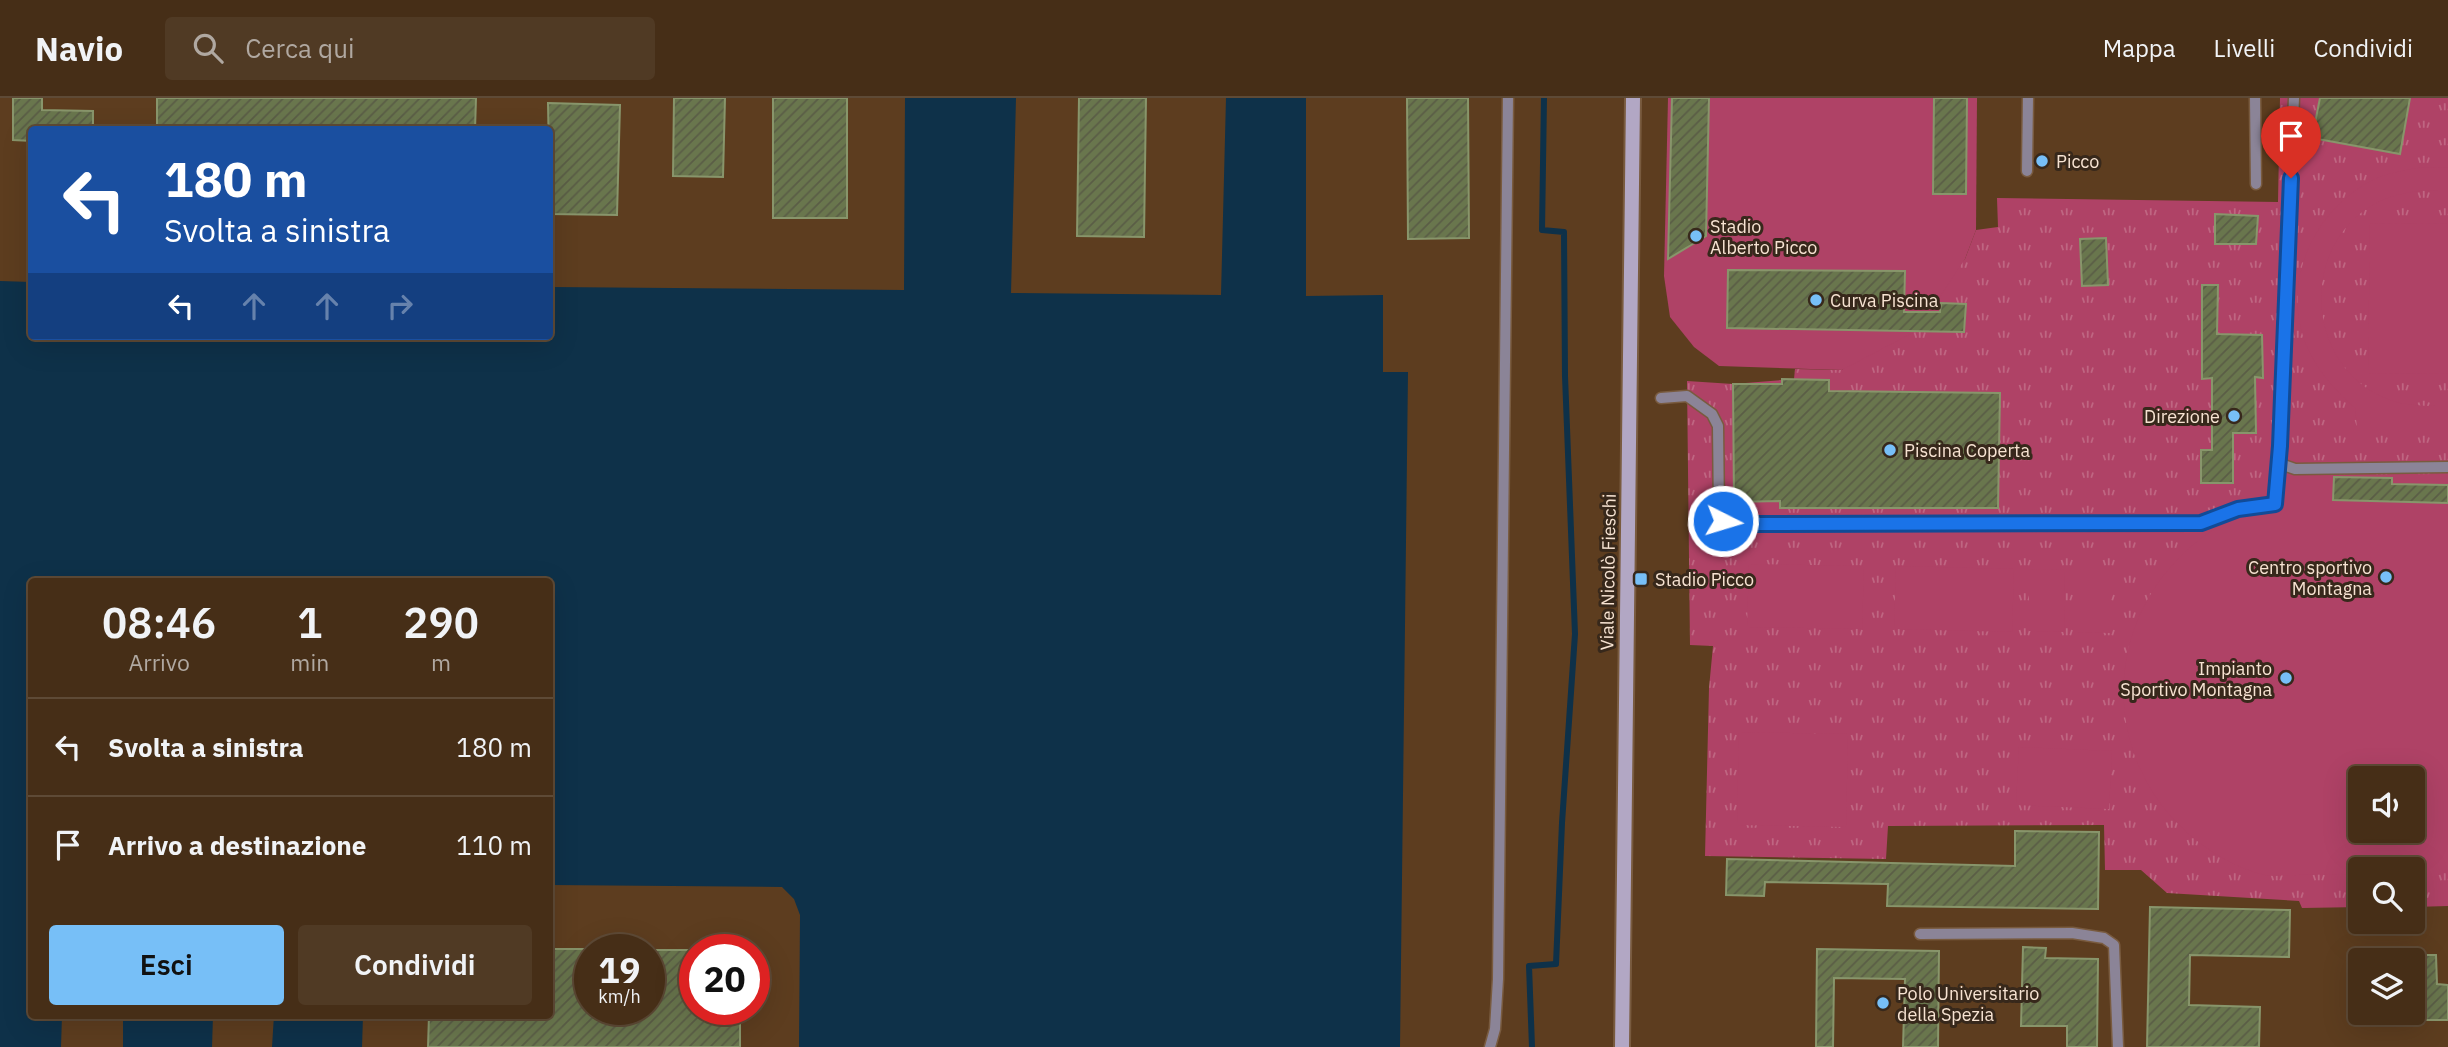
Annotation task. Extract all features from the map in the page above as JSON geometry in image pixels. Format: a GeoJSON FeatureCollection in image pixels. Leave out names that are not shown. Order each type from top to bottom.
{"type":"FeatureCollection","features":[{"type":"Feature","properties":{"kind":"main road","name":"Viale Nicolò Fieschi"},"geometry":{"type":"LineString","coordinates":[[1622,1047],[1633,98]]}},
{"type":"Feature","properties":{"kind":"lane"},"geometry":{"type":"LineString","coordinates":[[1490,1047],[1495,1029],[1498,979],[1508,98]]}},
{"type":"Feature","properties":{"kind":"lane"},"geometry":{"type":"LineString","coordinates":[[2027,171],[2028,98]]}},
{"type":"Feature","properties":{"kind":"lane"},"geometry":{"type":"LineString","coordinates":[[2255,98],[2256,184]]}},
{"type":"Feature","properties":{"kind":"lane"},"geometry":{"type":"LineString","coordinates":[[1661,398],[1687,396],[1713,414],[1718,426],[1719,514],[1723,521],[1732,523],[2201,523],[2238,509],[2275,504],[2294,98]]}},
{"type":"Feature","properties":{"kind":"lane"},"geometry":{"type":"LineString","coordinates":[[2278,463],[2295,469],[2448,467]]}},
{"type":"Feature","properties":{"kind":"lane"},"geometry":{"type":"LineString","coordinates":[[1920,934],[2072,933],[2104,938],[2114,945],[2118,1047]]}},
{"type":"Feature","properties":{"kind":"green space","name":"Stadio Alberto Picco"},"geometry":{"type":"Polygon","coordinates":[[[1668,98],[1977,98],[1976,230],[1965,259],[1918,330],[1842,370],[1719,366],[1694,347],[1670,317],[1664,276],[1668,98]]]}},
{"type":"Feature","properties":{"kind":"green space"},"geometry":{"type":"Polygon","coordinates":[[[2280,98],[2448,98],[2448,906],[2425,907],[2425,857],[2348,857],[2348,907],[2302,908],[2299,901],[2167,893],[2141,870],[2105,870],[2104,825],[1888,826],[1886,859],[1705,856],[1709,688],[1713,646],[1690,645],[1687,381],[1733,384],[1794,379],[1795,369],[1842,370],[1965,259],[1976,230],[1998,227],[1997,198],[2278,202],[2280,98]]]}},
{"type":"Feature","properties":{"kind":"green space"},"geometry":{"type":"Polygon","coordinates":[[[2424,167],[2448,168],[2448,190],[2397,195],[2380,201],[2352,221],[2333,247],[2323,277],[2322,309],[2329,340],[2345,367],[2368,389],[2400,403],[2448,406],[2448,427],[2357,427],[2355,408],[2320,370],[2302,331],[2298,306],[2299,282],[2305,258],[2315,235],[2329,215],[2347,197],[2381,177],[2424,167]]]}},
{"type":"Feature","properties":{"kind":"green space"},"geometry":{"type":"Polygon","coordinates":[[[2370,223],[2448,224],[2448,374],[2368,373],[2370,223]]]}},
{"type":"Feature","properties":{"kind":"green space","name":"Impianto Sportivo Montagna"},"geometry":{"type":"Polygon","coordinates":[[[2448,474],[2448,873],[2425,873],[2425,857],[2348,857],[2348,874],[2277,876],[2245,869],[2225,860],[2190,835],[2162,805],[2141,771],[2128,734],[2124,696],[2127,657],[2138,620],[2157,585],[2184,553],[2205,535],[2241,516],[2282,507],[2284,475],[2448,474]]]}},
{"type":"Feature","properties":{"kind":"green space"},"geometry":{"type":"Polygon","coordinates":[[[1749,564],[1864,566],[1862,629],[1747,627],[1749,564]]]}},
{"type":"Feature","properties":{"kind":"green space"},"geometry":{"type":"Polygon","coordinates":[[[1896,566],[2014,569],[2012,632],[1894,629],[1896,566]]]}},
{"type":"Feature","properties":{"kind":"green space"},"geometry":{"type":"Polygon","coordinates":[[[2029,569],[2065,570],[2064,632],[2029,631],[2029,569]]]}},
{"type":"Feature","properties":{"kind":"green space"},"geometry":{"type":"Polygon","coordinates":[[[2076,570],[2111,570],[2111,633],[2076,632],[2076,570]]]}},
{"type":"Feature","properties":{"kind":"green space"},"geometry":{"type":"Polygon","coordinates":[[[1739,732],[1848,734],[1846,827],[1737,825],[1739,732]]]}},
{"type":"Feature","properties":{"kind":"green space"},"geometry":{"type":"Polygon","coordinates":[[[2019,747],[2112,751],[2109,809],[2016,805],[2019,747]]]}},
{"type":"Feature","properties":{"kind":"water"},"geometry":{"type":"Polygon","coordinates":[[[905,98],[1016,98],[1011,293],[1221,295],[1226,98],[1306,98],[1306,296],[1383,295],[1383,372],[1408,372],[1400,1047],[799,1047],[800,915],[794,899],[782,887],[553,885],[553,578],[28,578],[28,1019],[62,1019],[61,1047],[0,1047],[0,281],[28,282],[28,340],[553,340],[553,287],[904,290],[905,98]]]}},
{"type":"Feature","properties":{"kind":"water"},"geometry":{"type":"Polygon","coordinates":[[[123,1019],[213,1019],[212,1047],[123,1047],[123,1019]]]}},
{"type":"Feature","properties":{"kind":"water"},"geometry":{"type":"Polygon","coordinates":[[[274,1019],[363,1019],[362,1047],[272,1047],[274,1019]]]}},
{"type":"Feature","properties":{"kind":"building"},"geometry":{"type":"Polygon","coordinates":[[[13,98],[42,98],[42,110],[93,111],[93,126],[28,126],[28,141],[13,140],[13,98]]]}},
{"type":"Feature","properties":{"kind":"building"},"geometry":{"type":"Polygon","coordinates":[[[157,98],[476,98],[475,126],[157,126],[157,98]]]}},
{"type":"Feature","properties":{"kind":"building"},"geometry":{"type":"Polygon","coordinates":[[[674,98],[725,98],[723,177],[673,176],[674,98]]]}},
{"type":"Feature","properties":{"kind":"building"},"geometry":{"type":"Polygon","coordinates":[[[773,98],[847,98],[847,218],[773,218],[773,98]]]}},
{"type":"Feature","properties":{"kind":"building"},"geometry":{"type":"Polygon","coordinates":[[[1079,98],[1146,98],[1144,237],[1077,236],[1079,98]]]}},
{"type":"Feature","properties":{"kind":"building"},"geometry":{"type":"Polygon","coordinates":[[[1407,98],[1468,98],[1469,238],[1408,239],[1407,98]]]}},
{"type":"Feature","properties":{"kind":"building"},"geometry":{"type":"Polygon","coordinates":[[[1672,98],[1709,98],[1706,236],[1668,259],[1672,98]]]}},
{"type":"Feature","properties":{"kind":"building"},"geometry":{"type":"Polygon","coordinates":[[[1934,98],[1967,98],[1966,194],[1933,194],[1934,98]]]}},
{"type":"Feature","properties":{"kind":"building"},"geometry":{"type":"Polygon","coordinates":[[[2320,98],[2410,98],[2400,154],[2312,138],[2320,98]]]}},
{"type":"Feature","properties":{"kind":"building"},"geometry":{"type":"Polygon","coordinates":[[[548,103],[620,105],[617,215],[553,214],[553,126],[548,126],[548,103]]]}},
{"type":"Feature","properties":{"kind":"building"},"geometry":{"type":"Polygon","coordinates":[[[2215,214],[2258,216],[2256,244],[2215,244],[2215,214]]]}},
{"type":"Feature","properties":{"kind":"building"},"geometry":{"type":"Polygon","coordinates":[[[2106,238],[2108,285],[2082,286],[2080,239],[2106,238]]]}},
{"type":"Feature","properties":{"kind":"building","name":"Curva Piscina"},"geometry":{"type":"Polygon","coordinates":[[[1728,270],[1905,271],[1904,312],[1940,312],[1941,303],[1966,304],[1964,332],[1727,328],[1728,270]]]}},
{"type":"Feature","properties":{"kind":"building"},"geometry":{"type":"Polygon","coordinates":[[[2202,285],[2218,285],[2217,334],[2262,335],[2263,378],[2255,377],[2256,433],[2233,433],[2233,483],[2201,483],[2201,450],[2212,450],[2212,378],[2202,379],[2202,285]]]}},
{"type":"Feature","properties":{"kind":"building","name":"Piscina Coperta"},"geometry":{"type":"Polygon","coordinates":[[[1782,379],[1829,380],[1829,391],[2000,393],[1998,508],[1780,508],[1780,501],[1734,502],[1733,384],[1782,384],[1782,379]]]}},
{"type":"Feature","properties":{"kind":"building"},"geometry":{"type":"Polygon","coordinates":[[[2334,477],[2392,478],[2392,484],[2448,485],[2448,503],[2333,500],[2334,477]]]}},
{"type":"Feature","properties":{"kind":"building"},"geometry":{"type":"Polygon","coordinates":[[[2015,831],[2099,832],[2098,909],[1887,906],[1888,884],[1765,882],[1764,896],[1726,895],[1727,859],[2015,866],[2015,831]]]}},
{"type":"Feature","properties":{"kind":"building"},"geometry":{"type":"Polygon","coordinates":[[[2150,907],[2290,910],[2289,957],[2190,955],[2189,1005],[2260,1007],[2259,1047],[2147,1047],[2150,907]]]}},
{"type":"Feature","properties":{"kind":"building"},"geometry":{"type":"Polygon","coordinates":[[[2023,947],[2046,948],[2045,958],[2098,959],[2097,1047],[2067,1047],[2067,1026],[2021,1026],[2023,947]]]}},
{"type":"Feature","properties":{"kind":"building"},"geometry":{"type":"Polygon","coordinates":[[[553,949],[574,949],[574,1025],[665,1025],[665,950],[679,950],[679,1025],[740,1025],[740,1047],[428,1047],[429,1019],[553,1019],[553,949]]]}},
{"type":"Feature","properties":{"kind":"building"},"geometry":{"type":"Polygon","coordinates":[[[1817,949],[1939,951],[1938,1047],[1903,1047],[1905,979],[1834,978],[1833,1047],[1816,1047],[1817,949]]]}},
{"type":"Feature","properties":{"kind":"building"},"geometry":{"type":"Polygon","coordinates":[[[2425,955],[2436,955],[2437,984],[2448,985],[2448,1020],[2425,1020],[2425,955]]]}},
{"type":"Feature","properties":{"kind":"waterway"},"geometry":{"type":"LineString","coordinates":[[1532,1047],[1529,966],[1556,964],[1562,823],[1575,634],[1565,376],[1564,232],[1542,230],[1544,98]]}},
{"type":"Feature","properties":{"kind":"place","name":"Picco"},"geometry":{"type":"Point","coordinates":[2042,161]}},
{"type":"Feature","properties":{"kind":"place","name":"Stadio Alberto Picco"},"geometry":{"type":"Point","coordinates":[1696,236]}},
{"type":"Feature","properties":{"kind":"place","name":"Curva Piscina"},"geometry":{"type":"Point","coordinates":[1816,300]}},
{"type":"Feature","properties":{"kind":"place","name":"Direzione"},"geometry":{"type":"Point","coordinates":[2234,416]}},
{"type":"Feature","properties":{"kind":"place","name":"Piscina Coperta"},"geometry":{"type":"Point","coordinates":[1890,450]}},
{"type":"Feature","properties":{"kind":"place","name":"Centro sportivo Montagna"},"geometry":{"type":"Point","coordinates":[2386,577]}},
{"type":"Feature","properties":{"kind":"place","name":"Stadio Picco"},"geometry":{"type":"Point","coordinates":[1641,579]}},
{"type":"Feature","properties":{"kind":"place","name":"Impianto Sportivo Montagna"},"geometry":{"type":"Point","coordinates":[2286,678]}},
{"type":"Feature","properties":{"kind":"place","name":"Polo Universitario della Spezia"},"geometry":{"type":"Point","coordinates":[1883,1003]}},
{"type":"Feature","properties":{"kind":"route"},"geometry":{"type":"LineString","coordinates":[[1723,521],[1741,524],[2201,523],[2238,509],[2275,504],[2280,446],[2291,178]]}}]}
